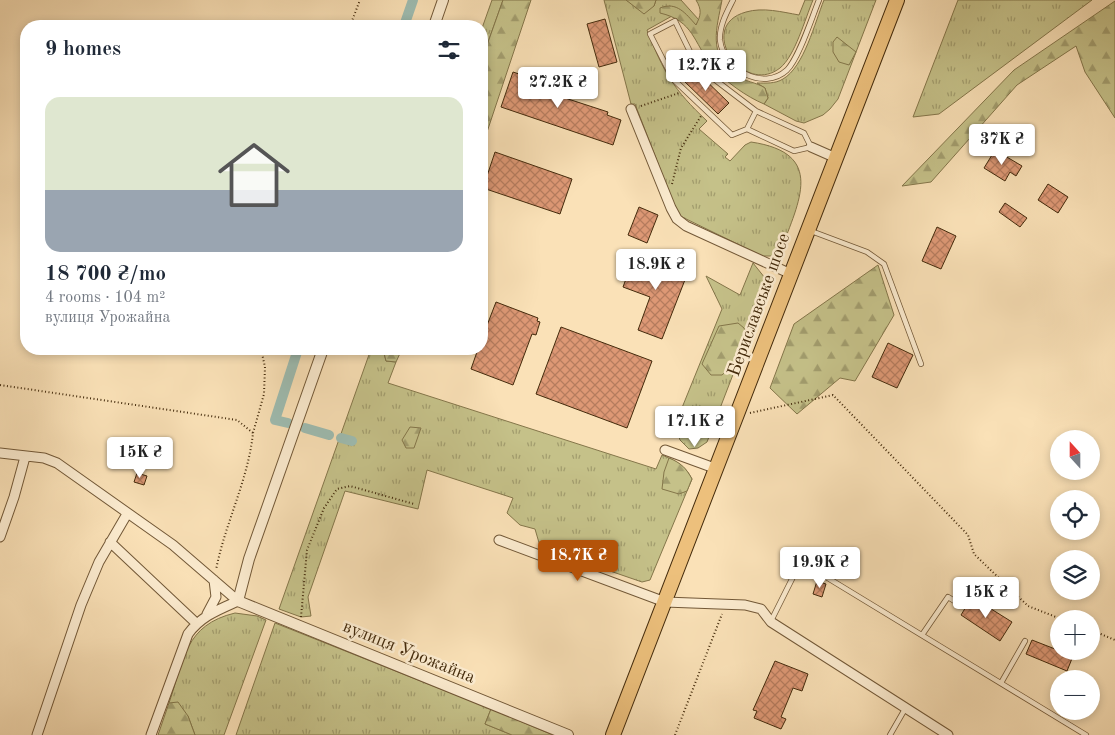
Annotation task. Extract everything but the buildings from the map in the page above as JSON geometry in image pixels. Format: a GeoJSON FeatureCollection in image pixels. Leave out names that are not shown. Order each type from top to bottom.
{"type":"FeatureCollection","features":[{"type":"Feature","properties":{"kind":"main road","name":"Бериславське шосе"},"geometry":{"type":"LineString","coordinates":[[613,735],[666,602],[807,230],[897,0]]}},
{"type":"Feature","properties":{"kind":"street"},"geometry":{"type":"LineString","coordinates":[[436,20],[443,0]]}},
{"type":"Feature","properties":{"kind":"street"},"geometry":{"type":"LineString","coordinates":[[631,109],[677,219],[686,226],[791,274]]}},
{"type":"Feature","properties":{"kind":"street"},"geometry":{"type":"LineString","coordinates":[[811,148],[836,158]]}},
{"type":"Feature","properties":{"kind":"street"},"geometry":{"type":"LineString","coordinates":[[238,601],[249,559],[321,355]]}},
{"type":"Feature","properties":{"kind":"street"},"geometry":{"type":"LineString","coordinates":[[665,450],[717,469]]}},
{"type":"Feature","properties":{"kind":"street"},"geometry":{"type":"LineString","coordinates":[[0,453],[44,458],[57,463],[173,545],[238,601]]}},
{"type":"Feature","properties":{"kind":"street"},"geometry":{"type":"LineString","coordinates":[[0,537],[25,457]]}},
{"type":"Feature","properties":{"kind":"street"},"geometry":{"type":"LineString","coordinates":[[37,735],[81,605],[99,562],[127,514]]}},
{"type":"Feature","properties":{"kind":"street"},"geometry":{"type":"LineString","coordinates":[[499,540],[666,602],[745,605],[761,609],[771,622],[948,735]]}},
{"type":"Feature","properties":{"kind":"street"},"geometry":{"type":"LineString","coordinates":[[110,542],[196,623]]}},
{"type":"Feature","properties":{"kind":"street"},"geometry":{"type":"LineString","coordinates":[[206,615],[216,597],[214,580]]}},
{"type":"Feature","properties":{"kind":"street"},"geometry":{"type":"LineString","coordinates":[[151,735],[181,648],[196,623],[206,615],[238,601]]}},
{"type":"Feature","properties":{"kind":"street","name":"вулиця Урожайна"},"geometry":{"type":"LineString","coordinates":[[238,601],[300,624],[568,735]]}},
{"type":"Feature","properties":{"kind":"lane"},"geometry":{"type":"LineString","coordinates":[[733,0],[721,29],[720,40],[723,51],[734,68],[742,73],[766,79],[777,76],[792,64],[819,0]]}},
{"type":"Feature","properties":{"kind":"lane"},"geometry":{"type":"LineString","coordinates":[[747,129],[794,151],[811,148],[804,133],[756,111],[697,66],[675,22],[650,34],[673,79],[732,135],[747,129],[756,111]]}},
{"type":"Feature","properties":{"kind":"lane"},"geometry":{"type":"LineString","coordinates":[[673,79],[697,66]]}},
{"type":"Feature","properties":{"kind":"lane"},"geometry":{"type":"LineString","coordinates":[[807,230],[867,252],[884,264],[921,364]]}},
{"type":"Feature","properties":{"kind":"lane"},"geometry":{"type":"LineString","coordinates":[[771,622],[790,580],[795,573],[808,568],[825,576],[1086,735]]}},
{"type":"Feature","properties":{"kind":"lane"},"geometry":{"type":"LineString","coordinates":[[922,635],[948,597],[961,605]]}},
{"type":"Feature","properties":{"kind":"lane"},"geometry":{"type":"LineString","coordinates":[[1001,683],[1025,641]]}},
{"type":"Feature","properties":{"kind":"lane"},"geometry":{"type":"LineString","coordinates":[[890,735],[905,709]]}},
{"type":"Feature","properties":{"kind":"path"},"geometry":{"type":"LineString","coordinates":[[352,20],[360,0]]}},
{"type":"Feature","properties":{"kind":"path"},"geometry":{"type":"LineString","coordinates":[[631,109],[685,91]]}},
{"type":"Feature","properties":{"kind":"path"},"geometry":{"type":"LineString","coordinates":[[668,201],[681,148],[706,109]]}},
{"type":"Feature","properties":{"kind":"path"},"geometry":{"type":"LineString","coordinates":[[214,580],[221,546],[244,480],[253,433],[264,394],[265,367],[262,355]]}},
{"type":"Feature","properties":{"kind":"path"},"geometry":{"type":"LineString","coordinates":[[0,385],[237,420],[253,433]]}},
{"type":"Feature","properties":{"kind":"path"},"geometry":{"type":"LineString","coordinates":[[738,415],[833,395],[968,535],[974,554],[1028,606],[1050,615]]}},
{"type":"Feature","properties":{"kind":"path"},"geometry":{"type":"LineString","coordinates":[[300,624],[307,550],[324,508],[337,488],[350,486],[414,504]]}},
{"type":"Feature","properties":{"kind":"path"},"geometry":{"type":"LineString","coordinates":[[675,735],[725,604]]}},
{"type":"Feature","properties":{"kind":"path"},"geometry":{"type":"LineString","coordinates":[[1100,634],[1115,640]]}},
{"type":"Feature","properties":{"kind":"green space"},"geometry":{"type":"Polygon","coordinates":[[[492,0],[503,0],[488,42],[488,20],[485,20],[492,0]]]}},
{"type":"Feature","properties":{"kind":"green space"},"geometry":{"type":"Polygon","coordinates":[[[503,0],[531,0],[488,129],[488,42],[503,0]]]}},
{"type":"Feature","properties":{"kind":"green space"},"geometry":{"type":"Polygon","coordinates":[[[604,0],[626,0],[636,6],[654,6],[656,0],[681,0],[699,20],[696,25],[671,16],[647,30],[664,69],[671,80],[707,121],[699,129],[728,154],[725,157],[730,161],[745,145],[751,142],[775,148],[790,157],[798,168],[801,182],[799,197],[781,250],[776,256],[762,256],[678,215],[635,104],[631,104],[604,0]]]}},
{"type":"Feature","properties":{"kind":"green space"},"geometry":{"type":"Polygon","coordinates":[[[626,0],[656,0],[654,6],[644,14],[626,0]]]}},
{"type":"Feature","properties":{"kind":"green space"},"geometry":{"type":"Polygon","coordinates":[[[696,0],[722,0],[716,40],[721,58],[736,75],[765,88],[768,98],[764,104],[729,83],[712,66],[686,27],[680,21],[660,13],[660,8],[666,6],[676,7],[685,13],[696,25],[700,12],[696,0]]]}},
{"type":"Feature","properties":{"kind":"green space"},"geometry":{"type":"Polygon","coordinates":[[[805,0],[813,0],[795,46],[780,68],[766,74],[752,73],[740,67],[730,56],[725,44],[725,31],[731,20],[746,12],[759,10],[772,10],[799,15],[805,0]]]}},
{"type":"Feature","properties":{"kind":"green space"},"geometry":{"type":"Polygon","coordinates":[[[824,0],[876,0],[838,99],[823,115],[804,123],[796,121],[764,104],[768,98],[765,88],[757,83],[777,82],[783,79],[797,65],[813,32],[824,0]]]}},
{"type":"Feature","properties":{"kind":"green space"},"geometry":{"type":"Polygon","coordinates":[[[958,0],[1092,0],[939,114],[913,117],[958,0]]]}},
{"type":"Feature","properties":{"kind":"green space"},"geometry":{"type":"Polygon","coordinates":[[[1115,1],[1115,118],[1085,72],[1076,46],[1017,85],[931,182],[902,186],[1014,70],[1115,1]]]}},
{"type":"Feature","properties":{"kind":"green space"},"geometry":{"type":"Polygon","coordinates":[[[837,37],[856,52],[849,65],[839,62],[833,52],[833,42],[837,37]]]}},
{"type":"Feature","properties":{"kind":"green space"},"geometry":{"type":"Polygon","coordinates":[[[753,263],[765,278],[766,289],[707,442],[698,448],[689,449],[680,440],[675,425],[722,309],[706,276],[740,295],[753,263]]]}},
{"type":"Feature","properties":{"kind":"green space"},"geometry":{"type":"Polygon","coordinates":[[[878,265],[894,315],[855,381],[840,378],[797,414],[770,388],[794,324],[878,265]]]}},
{"type":"Feature","properties":{"kind":"green space"},"geometry":{"type":"Polygon","coordinates":[[[738,323],[744,328],[748,337],[733,365],[722,375],[711,375],[702,364],[719,326],[738,323]]]}},
{"type":"Feature","properties":{"kind":"green space"},"geometry":{"type":"Polygon","coordinates":[[[369,355],[384,355],[386,361],[396,362],[388,383],[656,469],[662,455],[683,467],[692,479],[650,580],[642,582],[581,561],[542,553],[535,529],[520,525],[507,513],[513,498],[427,470],[418,509],[345,491],[308,597],[311,616],[301,617],[279,609],[369,355]]]}},
{"type":"Feature","properties":{"kind":"green space"},"geometry":{"type":"Polygon","coordinates":[[[384,355],[399,355],[396,362],[386,361],[384,355]]]}},
{"type":"Feature","properties":{"kind":"green space"},"geometry":{"type":"Polygon","coordinates":[[[410,427],[421,428],[414,448],[406,448],[402,440],[410,427]]]}},
{"type":"Feature","properties":{"kind":"green space"},"geometry":{"type":"Polygon","coordinates":[[[669,458],[683,466],[692,479],[687,491],[679,494],[662,489],[664,472],[669,458]]]}},
{"type":"Feature","properties":{"kind":"green space"},"geometry":{"type":"Polygon","coordinates":[[[235,613],[257,616],[266,620],[224,735],[195,735],[188,716],[169,703],[183,658],[196,635],[206,626],[235,613]]]}},
{"type":"Feature","properties":{"kind":"green space"},"geometry":{"type":"Polygon","coordinates":[[[275,623],[491,709],[485,724],[512,735],[236,735],[275,623]]]}},
{"type":"Feature","properties":{"kind":"green space"},"geometry":{"type":"Polygon","coordinates":[[[178,702],[188,716],[195,735],[158,735],[169,703],[178,702]]]}},
{"type":"Feature","properties":{"kind":"green space"},"geometry":{"type":"Polygon","coordinates":[[[491,709],[553,735],[512,735],[485,724],[491,709]]]}},
{"type":"Feature","properties":{"kind":"waterway"},"geometry":{"type":"LineString","coordinates":[[406,20],[413,0]]}},
{"type":"Feature","properties":{"kind":"waterway"},"geometry":{"type":"LineString","coordinates":[[288,423],[275,420],[296,355]]}},
{"type":"Feature","properties":{"kind":"waterway"},"geometry":{"type":"LineString","coordinates":[[305,428],[329,435]]}},
{"type":"Feature","properties":{"kind":"waterway"},"geometry":{"type":"LineString","coordinates":[[341,438],[352,441]]}}]}
